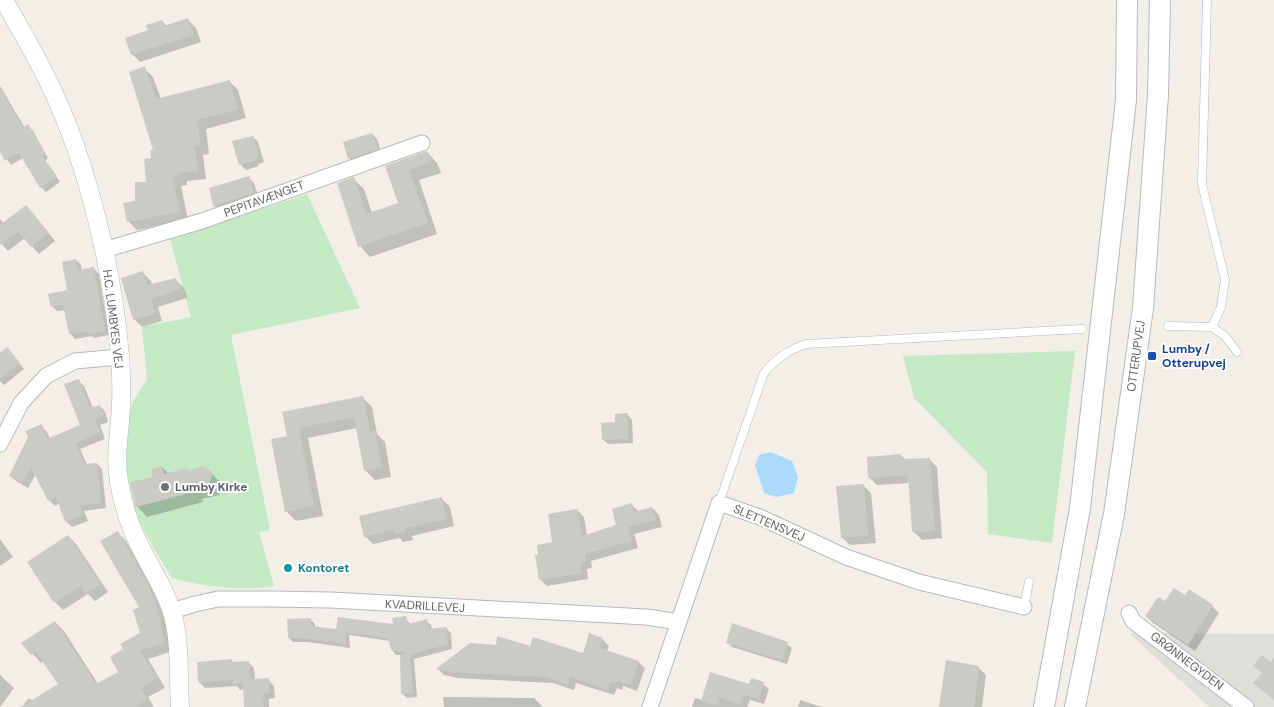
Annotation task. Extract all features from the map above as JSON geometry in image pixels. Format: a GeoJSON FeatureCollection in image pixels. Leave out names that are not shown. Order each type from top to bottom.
{"type":"FeatureCollection","features":[{"type":"Feature","properties":{"kind":"main road"},"geometry":{"type":"LineString","coordinates":[[1044,707],[1082,489],[1126,100],[1127,0]]}},
{"type":"Feature","properties":{"kind":"main road","name":"OTTERUPVEJ"},"geometry":{"type":"LineString","coordinates":[[1075,707],[1114,514],[1143,308],[1158,95],[1160,0]]}},
{"type":"Feature","properties":{"kind":"street","name":"H.C. LUMBYES VEJ"},"geometry":{"type":"LineString","coordinates":[[4,0],[48,81],[72,138],[104,250],[114,303],[120,357],[121,402],[117,454],[120,487],[131,528],[162,585],[172,612],[176,637],[180,707]]}},
{"type":"Feature","properties":{"kind":"street","name":"PEPITAVÆNGET"},"geometry":{"type":"LineString","coordinates":[[104,250],[202,222],[422,143]]}},
{"type":"Feature","properties":{"kind":"street"},"geometry":{"type":"LineString","coordinates":[[0,444],[20,403],[46,376],[75,360],[120,357]]}},
{"type":"Feature","properties":{"kind":"street","name":"SLETTENSVEJ"},"geometry":{"type":"LineString","coordinates":[[650,707],[720,503],[760,516],[846,557],[919,582],[1024,607]]}},
{"type":"Feature","properties":{"kind":"street","name":"KVADRILLEVEJ"},"geometry":{"type":"LineString","coordinates":[[172,612],[195,604],[218,600],[331,600],[646,617],[679,622]]}},
{"type":"Feature","properties":{"kind":"street","name":"GRØNNEGYDEN"},"geometry":{"type":"LineString","coordinates":[[1129,613],[1133,621],[1246,707]]}},
{"type":"Feature","properties":{"kind":"lane"},"geometry":{"type":"LineString","coordinates":[[1207,0],[1202,184],[1225,280],[1221,307],[1212,327]]}},
{"type":"Feature","properties":{"kind":"lane"},"geometry":{"type":"LineString","coordinates":[[1168,326],[1212,327],[1226,337],[1237,352]]}},
{"type":"Feature","properties":{"kind":"lane"},"geometry":{"type":"LineString","coordinates":[[720,503],[764,373],[776,358],[792,348],[806,344],[1082,330]]}},
{"type":"Feature","properties":{"kind":"lane"},"geometry":{"type":"LineString","coordinates":[[1024,607],[1029,582]]}},
{"type":"Feature","properties":{"kind":"shaded area"},"geometry":{"type":"Polygon","coordinates":[[[1129,633],[1274,634],[1274,707],[1209,707],[1129,633]]]}},
{"type":"Feature","properties":{"kind":"green space"},"geometry":{"type":"Polygon","coordinates":[[[307,194],[360,308],[231,335],[270,530],[259,532],[274,586],[249,588],[223,587],[197,584],[172,578],[132,508],[126,482],[126,421],[134,400],[147,379],[142,327],[191,317],[170,239],[307,194]]]}},
{"type":"Feature","properties":{"kind":"green space"},"geometry":{"type":"Polygon","coordinates":[[[1075,351],[1052,543],[988,534],[987,472],[914,398],[903,356],[1075,351]]]}},
{"type":"Feature","properties":{"kind":"water"},"geometry":{"type":"Polygon","coordinates":[[[771,452],[792,461],[798,477],[794,493],[776,497],[764,493],[755,465],[759,455],[771,452]]]}},
{"type":"Feature","properties":{"kind":"building"},"geometry":{"type":"Polygon","coordinates":[[[188,18],[194,35],[131,55],[125,38],[148,30],[146,25],[162,20],[164,26],[188,18]]]}},
{"type":"Feature","properties":{"kind":"building"},"geometry":{"type":"Polygon","coordinates":[[[145,66],[156,99],[230,80],[238,110],[197,120],[201,145],[195,146],[198,171],[179,173],[179,176],[173,177],[180,212],[127,222],[123,203],[135,201],[135,182],[146,182],[144,159],[151,158],[150,150],[153,150],[129,72],[145,66]]]}},
{"type":"Feature","properties":{"kind":"building"},"geometry":{"type":"Polygon","coordinates":[[[0,88],[23,127],[28,124],[45,154],[42,156],[57,176],[40,188],[19,153],[5,161],[0,152],[0,88]]]}},
{"type":"Feature","properties":{"kind":"building"},"geometry":{"type":"Polygon","coordinates":[[[372,133],[378,149],[348,159],[343,142],[372,133]]]}},
{"type":"Feature","properties":{"kind":"building"},"geometry":{"type":"Polygon","coordinates":[[[253,136],[259,157],[254,159],[255,161],[239,165],[232,141],[253,136]]]}},
{"type":"Feature","properties":{"kind":"building"},"geometry":{"type":"Polygon","coordinates":[[[427,151],[431,162],[409,170],[428,223],[358,247],[337,183],[354,177],[366,214],[398,203],[385,166],[427,151]]]}},
{"type":"Feature","properties":{"kind":"building"},"geometry":{"type":"Polygon","coordinates":[[[249,176],[254,193],[213,206],[209,188],[249,176]]]}},
{"type":"Feature","properties":{"kind":"building"},"geometry":{"type":"Polygon","coordinates":[[[26,205],[49,233],[31,247],[18,231],[0,245],[0,225],[26,205]]]}},
{"type":"Feature","properties":{"kind":"building"},"geometry":{"type":"Polygon","coordinates":[[[76,259],[78,270],[94,267],[105,331],[88,334],[87,331],[69,334],[63,305],[51,307],[48,294],[67,290],[62,262],[76,259]]]}},
{"type":"Feature","properties":{"kind":"building"},"geometry":{"type":"Polygon","coordinates":[[[143,271],[147,285],[176,278],[180,290],[151,299],[155,314],[133,320],[121,278],[143,271]]]}},
{"type":"Feature","properties":{"kind":"building"},"geometry":{"type":"Polygon","coordinates":[[[7,347],[20,363],[0,379],[0,353],[7,347]]]}},
{"type":"Feature","properties":{"kind":"building"},"geometry":{"type":"Polygon","coordinates":[[[79,379],[90,408],[100,405],[104,416],[95,419],[100,433],[76,443],[84,464],[97,463],[101,503],[79,505],[83,515],[65,522],[56,497],[48,501],[31,467],[22,483],[9,476],[28,437],[25,431],[42,424],[47,439],[80,425],[64,384],[79,379]]]}},
{"type":"Feature","properties":{"kind":"building"},"geometry":{"type":"Polygon","coordinates":[[[363,396],[370,432],[375,431],[382,467],[364,471],[354,417],[299,428],[314,506],[285,512],[271,439],[287,436],[282,412],[363,396]]]}},
{"type":"Feature","properties":{"kind":"building"},"geometry":{"type":"Polygon","coordinates":[[[628,413],[628,439],[602,440],[601,423],[615,422],[615,414],[628,413]]]}},
{"type":"Feature","properties":{"kind":"building"},"geometry":{"type":"Polygon","coordinates":[[[901,454],[902,459],[930,458],[935,531],[912,532],[908,475],[868,478],[867,457],[901,454]]]}},
{"type":"Feature","properties":{"kind":"building","name":"Lumby Kirke"},"geometry":{"type":"Polygon","coordinates":[[[162,466],[164,474],[187,468],[187,471],[202,466],[211,471],[212,476],[209,485],[193,489],[193,492],[136,507],[130,482],[153,477],[151,469],[162,466]]]}},
{"type":"Feature","properties":{"kind":"building"},"geometry":{"type":"Polygon","coordinates":[[[864,484],[868,536],[841,538],[836,486],[864,484]]]}},
{"type":"Feature","properties":{"kind":"building"},"geometry":{"type":"Polygon","coordinates":[[[442,497],[447,519],[405,528],[406,532],[394,534],[393,530],[364,537],[359,516],[442,497]]]}},
{"type":"Feature","properties":{"kind":"building"},"geometry":{"type":"Polygon","coordinates":[[[632,503],[634,512],[652,507],[656,520],[628,527],[632,541],[585,554],[586,561],[581,562],[581,573],[539,580],[535,555],[538,555],[537,545],[552,542],[548,514],[577,509],[582,536],[616,525],[612,509],[632,503]]]}},
{"type":"Feature","properties":{"kind":"building"},"geometry":{"type":"Polygon","coordinates":[[[118,531],[148,584],[156,603],[165,643],[140,650],[157,678],[141,688],[147,700],[135,707],[21,707],[58,684],[36,652],[31,655],[21,643],[55,621],[96,684],[118,672],[110,657],[123,649],[120,644],[140,633],[133,610],[139,607],[100,541],[118,531]]]}},
{"type":"Feature","properties":{"kind":"building"},"geometry":{"type":"Polygon","coordinates":[[[68,535],[101,584],[86,594],[81,586],[54,603],[27,562],[68,535]]]}},
{"type":"Feature","properties":{"kind":"building"},"geometry":{"type":"Polygon","coordinates":[[[1174,588],[1185,595],[1189,589],[1213,605],[1188,645],[1145,616],[1158,597],[1165,601],[1174,588]]]}},
{"type":"Feature","properties":{"kind":"building"},"geometry":{"type":"Polygon","coordinates":[[[406,616],[408,624],[427,619],[429,629],[447,627],[448,644],[410,655],[413,693],[401,694],[400,655],[405,654],[405,652],[391,650],[388,638],[345,632],[346,644],[303,638],[288,638],[287,619],[311,618],[311,626],[336,629],[338,617],[393,624],[392,618],[406,616]]]}},
{"type":"Feature","properties":{"kind":"building"},"geometry":{"type":"Polygon","coordinates":[[[732,623],[788,642],[782,660],[726,643],[732,623]]]}},
{"type":"Feature","properties":{"kind":"building"},"geometry":{"type":"Polygon","coordinates":[[[589,633],[603,638],[600,648],[639,661],[631,685],[617,681],[616,684],[610,682],[608,690],[570,677],[567,684],[545,677],[449,672],[436,669],[470,643],[496,645],[497,636],[530,646],[533,637],[583,653],[589,633]]]}},
{"type":"Feature","properties":{"kind":"building"},"geometry":{"type":"Polygon","coordinates":[[[1262,655],[1271,662],[1274,658],[1274,700],[1253,683],[1262,673],[1253,666],[1262,655]]]}},
{"type":"Feature","properties":{"kind":"building"},"geometry":{"type":"Polygon","coordinates":[[[232,659],[232,662],[249,661],[250,679],[269,678],[269,693],[263,693],[264,707],[244,707],[243,683],[233,684],[233,680],[198,682],[197,662],[232,659]]]}},
{"type":"Feature","properties":{"kind":"building"},"geometry":{"type":"Polygon","coordinates":[[[946,660],[979,666],[974,707],[939,707],[946,660]]]}},
{"type":"Feature","properties":{"kind":"building"},"geometry":{"type":"Polygon","coordinates":[[[710,672],[749,684],[751,678],[764,682],[759,699],[744,695],[741,705],[720,698],[718,706],[701,701],[710,672]]]}},
{"type":"Feature","properties":{"kind":"place","name":"Lumby / Otterupvej"},"geometry":{"type":"Point","coordinates":[1152,356]}},
{"type":"Feature","properties":{"kind":"place","name":"Lumby Kirke"},"geometry":{"type":"Point","coordinates":[165,487]}},
{"type":"Feature","properties":{"kind":"place","name":"Kontoret"},"geometry":{"type":"Point","coordinates":[288,568]}}]}
